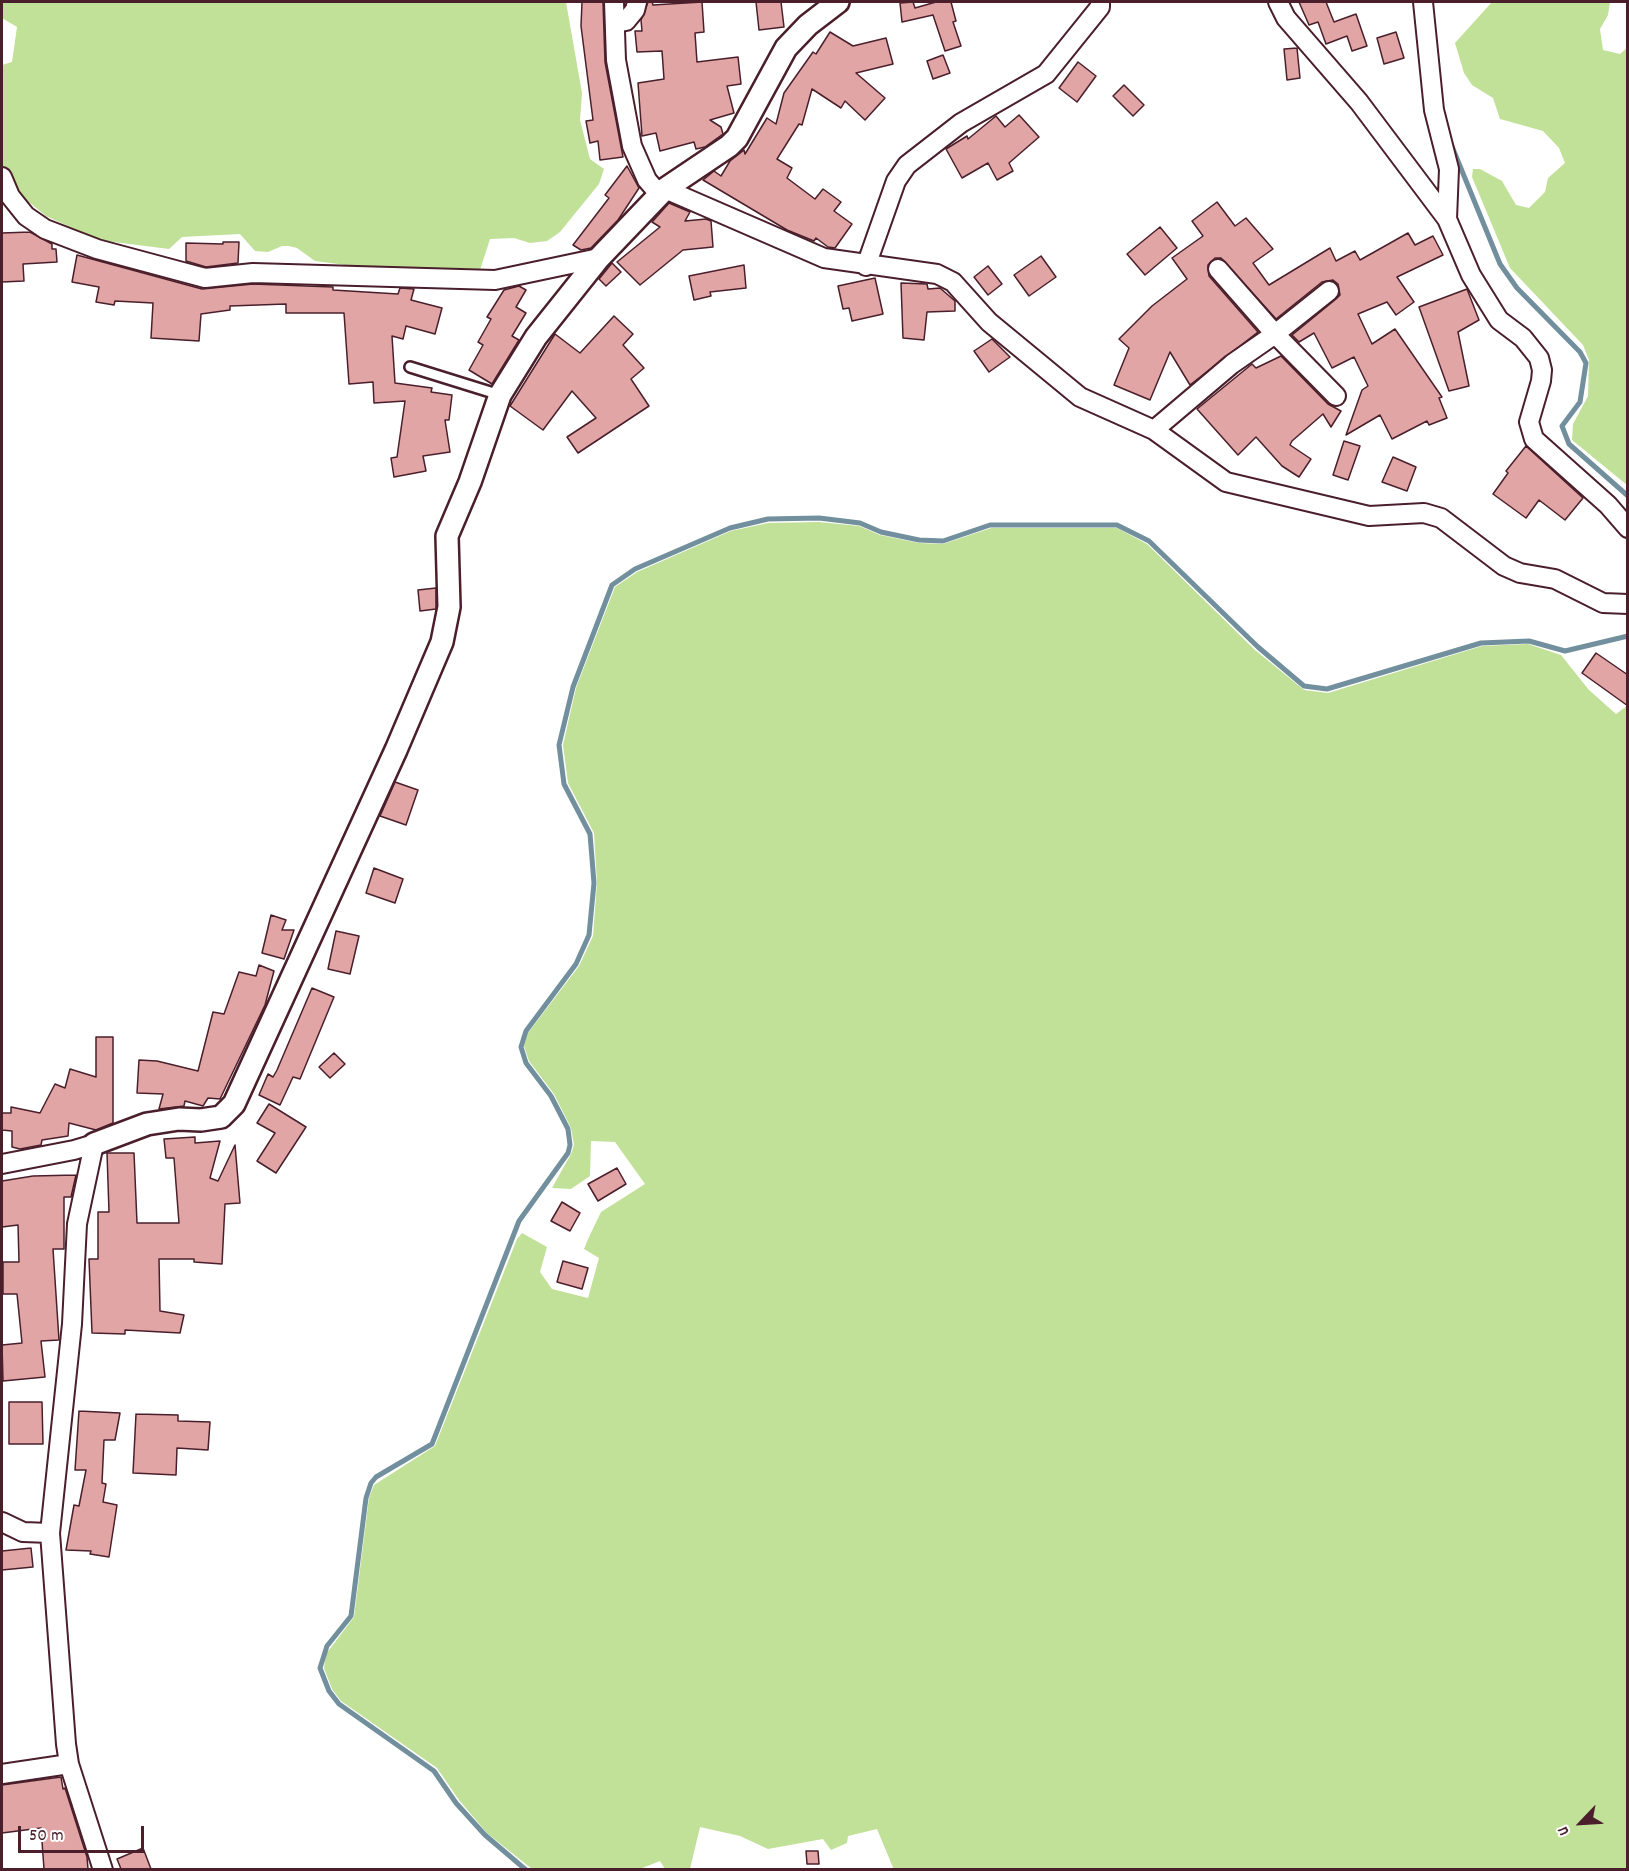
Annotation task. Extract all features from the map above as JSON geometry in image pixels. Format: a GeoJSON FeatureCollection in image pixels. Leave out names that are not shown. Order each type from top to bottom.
{"type":"FeatureCollection","features":[{"type":"Feature","properties":{"kind":"street"},"geometry":{"type":"LineString","coordinates":[[614,2],[616,60],[632,146],[647,180],[662,192],[824,258],[866,266],[938,274],[953,282],[990,321],[1080,397],[1154,430],[1227,482],[1369,516],[1424,513],[1441,518],[1504,566],[1520,573],[1555,579],[1603,603],[1628,604]]}},
{"type":"Feature","properties":{"kind":"street"},"geometry":{"type":"LineString","coordinates":[[615,23],[626,21],[635,10],[637,2]]}},
{"type":"Feature","properties":{"kind":"street"},"geometry":{"type":"LineString","coordinates":[[2,1164],[74,1150],[147,1124],[179,1119],[201,1120],[221,1117],[234,1104],[396,750],[442,642],[449,607],[447,536],[470,482],[500,395],[536,337],[599,258],[662,192],[729,146],[737,138],[786,48],[808,25],[838,2]]}},
{"type":"Feature","properties":{"kind":"street"},"geometry":{"type":"LineString","coordinates":[[866,266],[896,181],[907,165],[961,123],[1046,74],[1100,7],[1100,2]]}},
{"type":"Feature","properties":{"kind":"street"},"geometry":{"type":"LineString","coordinates":[[1278,2],[1286,18],[1359,102],[1447,219],[1471,275],[1499,320],[1523,338],[1539,358],[1542,370],[1541,381],[1529,422],[1534,439],[1608,505],[1628,528]]}},
{"type":"Feature","properties":{"kind":"street"},"geometry":{"type":"LineString","coordinates":[[1423,2],[1434,110],[1449,169],[1447,219]]}},
{"type":"Feature","properties":{"kind":"street"},"geometry":{"type":"LineString","coordinates":[[2,177],[10,196],[26,216],[45,229],[96,249],[205,278],[253,273],[495,280],[599,258]]}},
{"type":"Feature","properties":{"kind":"street"},"geometry":{"type":"LineString","coordinates":[[1218,269],[1275,334],[1336,396]]}},
{"type":"Feature","properties":{"kind":"street"},"geometry":{"type":"LineString","coordinates":[[1154,430],[1232,364],[1275,334],[1329,291]]}},
{"type":"Feature","properties":{"kind":"street"},"geometry":{"type":"LineString","coordinates":[[94,1144],[77,1224],[72,1324],[50,1533],[69,1764],[103,1869]]}},
{"type":"Feature","properties":{"kind":"street"},"geometry":{"type":"LineString","coordinates":[[2,1522],[23,1532],[50,1533]]}},
{"type":"Feature","properties":{"kind":"street"},"geometry":{"type":"LineString","coordinates":[[2,1774],[69,1764]]}},
{"type":"Feature","properties":{"kind":"lane"},"geometry":{"type":"LineString","coordinates":[[410,367],[500,395]]}},
{"type":"Feature","properties":{"kind":"green space"},"geometry":{"type":"Polygon","coordinates":[[[2,2],[566,2],[582,93],[580,120],[590,159],[604,169],[599,184],[560,232],[547,241],[530,243],[514,238],[490,239],[480,270],[354,266],[315,261],[297,248],[289,246],[282,246],[268,252],[255,251],[240,234],[182,237],[169,249],[98,240],[46,216],[13,189],[2,165],[2,65],[12,62],[17,27],[2,18],[2,2]]]}},
{"type":"Feature","properties":{"kind":"green space"},"geometry":{"type":"Polygon","coordinates":[[[1492,2],[1610,2],[1608,15],[1600,29],[1603,50],[1620,54],[1627,48],[1627,485],[1572,440],[1573,424],[1588,396],[1589,360],[1583,345],[1510,268],[1472,177],[1473,169],[1480,169],[1502,181],[1516,205],[1529,208],[1545,192],[1548,178],[1565,163],[1559,148],[1543,131],[1500,119],[1493,98],[1472,85],[1464,73],[1455,43],[1492,2]]]}},
{"type":"Feature","properties":{"kind":"green space"},"geometry":{"type":"Polygon","coordinates":[[[819,522],[859,526],[880,535],[919,543],[943,544],[991,528],[1117,528],[1147,544],[1255,650],[1304,690],[1328,693],[1482,646],[1528,644],[1561,655],[1589,690],[1616,714],[1627,706],[1627,1869],[894,1870],[877,1829],[848,1836],[847,1843],[831,1850],[823,1839],[768,1849],[740,1836],[700,1827],[690,1869],[665,1869],[660,1861],[640,1869],[532,1869],[487,1833],[459,1800],[437,1768],[341,1701],[332,1689],[324,1668],[326,1654],[354,1617],[369,1498],[374,1485],[435,1446],[517,1239],[522,1233],[547,1247],[540,1272],[552,1289],[588,1298],[599,1258],[584,1249],[601,1212],[645,1184],[615,1142],[591,1141],[590,1176],[571,1189],[552,1188],[574,1145],[571,1128],[554,1094],[529,1061],[524,1046],[528,1033],[579,966],[593,936],[597,883],[594,833],[568,783],[563,745],[576,688],[615,587],[637,572],[731,531],[768,523],[819,522]]]}},
{"type":"Feature","properties":{"kind":"building"},"geometry":{"type":"Polygon","coordinates":[[[582,2],[603,2],[605,62],[623,157],[600,160],[598,141],[590,143],[586,121],[593,120],[581,26],[582,2]]]}},
{"type":"Feature","properties":{"kind":"building"},"geometry":{"type":"Polygon","coordinates":[[[648,2],[652,2],[653,5],[702,2],[704,32],[695,33],[697,62],[738,57],[741,84],[727,86],[734,113],[710,120],[721,127],[723,134],[705,147],[696,149],[694,142],[660,151],[656,133],[642,136],[638,83],[664,79],[662,51],[637,52],[635,31],[642,31],[641,20],[648,2]]]}},
{"type":"Feature","properties":{"kind":"building"},"geometry":{"type":"Polygon","coordinates":[[[756,2],[781,2],[784,27],[759,30],[756,2]]]}},
{"type":"Feature","properties":{"kind":"building"},"geometry":{"type":"Polygon","coordinates":[[[913,2],[915,8],[936,2],[951,2],[956,21],[953,22],[961,46],[945,51],[933,15],[902,22],[900,3],[913,2]]]}},
{"type":"Feature","properties":{"kind":"building"},"geometry":{"type":"Polygon","coordinates":[[[1299,2],[1326,2],[1334,22],[1356,14],[1367,46],[1352,51],[1347,36],[1326,44],[1318,22],[1309,25],[1299,2]]]}},
{"type":"Feature","properties":{"kind":"building"},"geometry":{"type":"Polygon","coordinates":[[[830,32],[853,46],[886,38],[893,64],[856,73],[885,98],[865,120],[845,101],[841,108],[812,89],[802,125],[799,124],[777,159],[792,168],[787,178],[815,199],[823,189],[841,202],[834,211],[852,224],[835,248],[828,247],[816,238],[814,241],[787,230],[703,180],[714,171],[721,176],[730,161],[744,150],[745,154],[767,118],[776,124],[784,93],[813,52],[816,54],[830,32]]]}},
{"type":"Feature","properties":{"kind":"building"},"geometry":{"type":"Polygon","coordinates":[[[1396,32],[1404,58],[1384,64],[1377,38],[1396,32]]]}},
{"type":"Feature","properties":{"kind":"building"},"geometry":{"type":"Polygon","coordinates":[[[1297,48],[1300,78],[1287,80],[1284,49],[1297,48]]]}},
{"type":"Feature","properties":{"kind":"building"},"geometry":{"type":"Polygon","coordinates":[[[943,55],[950,73],[933,79],[927,61],[943,55]]]}},
{"type":"Feature","properties":{"kind":"building"},"geometry":{"type":"Polygon","coordinates":[[[1078,62],[1096,76],[1077,102],[1059,88],[1078,62]]]}},
{"type":"Feature","properties":{"kind":"building"},"geometry":{"type":"Polygon","coordinates":[[[1124,85],[1144,105],[1133,116],[1113,96],[1124,85]]]}},
{"type":"Feature","properties":{"kind":"building"},"geometry":{"type":"Polygon","coordinates":[[[1019,115],[1039,137],[1009,163],[1013,171],[997,180],[988,163],[962,178],[946,149],[967,136],[968,139],[996,116],[1005,127],[1019,115]]]}},
{"type":"Feature","properties":{"kind":"building"},"geometry":{"type":"Polygon","coordinates":[[[627,166],[639,188],[618,220],[591,248],[581,250],[573,245],[609,198],[605,195],[627,166]]]}},
{"type":"Feature","properties":{"kind":"building"},"geometry":{"type":"Polygon","coordinates":[[[1217,202],[1235,226],[1246,218],[1273,249],[1253,263],[1269,285],[1330,248],[1336,261],[1355,251],[1360,260],[1408,233],[1415,245],[1433,236],[1443,255],[1397,277],[1414,302],[1396,315],[1387,302],[1358,314],[1372,344],[1395,329],[1442,397],[1439,398],[1447,418],[1429,425],[1427,421],[1392,439],[1380,415],[1346,435],[1362,390],[1368,386],[1354,357],[1332,368],[1314,333],[1299,342],[1292,335],[1340,295],[1338,284],[1333,280],[1322,282],[1276,319],[1221,258],[1215,258],[1208,265],[1209,276],[1258,332],[1190,385],[1170,352],[1150,400],[1114,385],[1129,348],[1119,339],[1152,306],[1187,279],[1172,258],[1203,236],[1192,221],[1217,202]]]}},
{"type":"Feature","properties":{"kind":"building"},"geometry":{"type":"Polygon","coordinates":[[[669,203],[690,212],[685,221],[706,219],[711,221],[713,247],[683,250],[640,285],[617,262],[660,227],[652,222],[669,203]]]}},
{"type":"Feature","properties":{"kind":"building"},"geometry":{"type":"Polygon","coordinates":[[[1160,227],[1177,248],[1145,275],[1127,254],[1160,227]]]}},
{"type":"Feature","properties":{"kind":"building"},"geometry":{"type":"Polygon","coordinates":[[[30,232],[52,244],[52,249],[56,249],[57,262],[23,264],[24,281],[2,282],[2,233],[30,232]]]}},
{"type":"Feature","properties":{"kind":"building"},"geometry":{"type":"Polygon","coordinates":[[[223,242],[239,242],[238,263],[206,267],[186,261],[186,243],[223,244],[223,242]]]}},
{"type":"Feature","properties":{"kind":"building"},"geometry":{"type":"Polygon","coordinates":[[[77,255],[202,289],[253,284],[333,287],[333,290],[398,294],[400,288],[414,289],[411,300],[442,308],[435,334],[406,326],[403,339],[392,336],[395,383],[432,388],[431,392],[452,395],[449,420],[445,420],[450,452],[423,456],[426,471],[394,477],[391,458],[397,457],[405,401],[374,403],[373,382],[349,384],[344,313],[286,313],[286,304],[230,306],[230,310],[201,314],[199,341],[151,338],[153,303],[115,301],[114,305],[96,302],[99,287],[72,282],[77,255]]]}},
{"type":"Feature","properties":{"kind":"building"},"geometry":{"type":"Polygon","coordinates":[[[1041,256],[1056,277],[1029,296],[1014,275],[1041,256]]]}},
{"type":"Feature","properties":{"kind":"building"},"geometry":{"type":"Polygon","coordinates":[[[612,263],[621,272],[606,286],[599,279],[612,263]]]}},
{"type":"Feature","properties":{"kind":"building"},"geometry":{"type":"Polygon","coordinates":[[[744,265],[746,288],[710,292],[711,296],[694,300],[689,276],[744,265]]]}},
{"type":"Feature","properties":{"kind":"building"},"geometry":{"type":"Polygon","coordinates":[[[988,266],[1002,284],[988,295],[974,277],[988,266]]]}},
{"type":"Feature","properties":{"kind":"building"},"geometry":{"type":"Polygon","coordinates":[[[875,278],[883,314],[852,321],[849,308],[843,309],[838,286],[875,278]]]}},
{"type":"Feature","properties":{"kind":"building"},"geometry":{"type":"Polygon","coordinates":[[[901,283],[927,284],[928,289],[940,288],[955,301],[955,311],[927,312],[924,340],[903,338],[901,283]]]}},
{"type":"Feature","properties":{"kind":"building"},"geometry":{"type":"Polygon","coordinates":[[[519,286],[526,290],[516,307],[526,313],[512,336],[519,340],[492,384],[469,370],[483,345],[478,342],[491,319],[487,317],[504,290],[519,286]]]}},
{"type":"Feature","properties":{"kind":"building"},"geometry":{"type":"Polygon","coordinates":[[[1467,289],[1479,320],[1458,332],[1469,386],[1449,391],[1419,307],[1467,289]]]}},
{"type":"Feature","properties":{"kind":"building"},"geometry":{"type":"Polygon","coordinates":[[[614,316],[633,334],[623,345],[644,368],[631,379],[649,406],[578,453],[567,437],[596,418],[572,391],[543,430],[510,406],[555,334],[580,353],[614,316]]]}},
{"type":"Feature","properties":{"kind":"building"},"geometry":{"type":"Polygon","coordinates":[[[992,339],[1010,357],[989,372],[974,351],[992,339]]]}},
{"type":"Feature","properties":{"kind":"building"},"geometry":{"type":"Polygon","coordinates":[[[1281,356],[1328,404],[1341,411],[1331,427],[1323,414],[1292,441],[1290,445],[1311,459],[1299,477],[1282,466],[1256,437],[1238,455],[1197,409],[1252,364],[1256,368],[1281,356]]]}},
{"type":"Feature","properties":{"kind":"building"},"geometry":{"type":"Polygon","coordinates":[[[1344,441],[1360,446],[1348,480],[1333,475],[1344,441]]]}},
{"type":"Feature","properties":{"kind":"building"},"geometry":{"type":"Polygon","coordinates":[[[1526,446],[1583,498],[1565,520],[1539,500],[1526,518],[1493,494],[1508,473],[1506,471],[1526,446]]]}},
{"type":"Feature","properties":{"kind":"building"},"geometry":{"type":"Polygon","coordinates":[[[1393,457],[1416,467],[1407,491],[1382,482],[1393,457]]]}},
{"type":"Feature","properties":{"kind":"building"},"geometry":{"type":"Polygon","coordinates":[[[436,588],[436,609],[420,611],[418,590],[436,588]]]}},
{"type":"Feature","properties":{"kind":"building"},"geometry":{"type":"Polygon","coordinates":[[[1596,653],[1628,675],[1628,706],[1582,673],[1596,653]]]}},
{"type":"Feature","properties":{"kind":"building"},"geometry":{"type":"Polygon","coordinates":[[[395,782],[418,790],[406,825],[380,816],[395,782]]]}},
{"type":"Feature","properties":{"kind":"building"},"geometry":{"type":"Polygon","coordinates":[[[374,868],[403,879],[395,903],[366,893],[374,868]]]}},
{"type":"Feature","properties":{"kind":"building"},"geometry":{"type":"Polygon","coordinates":[[[271,915],[286,920],[282,930],[294,930],[284,959],[262,953],[271,915]]]}},
{"type":"Feature","properties":{"kind":"building"},"geometry":{"type":"Polygon","coordinates":[[[336,931],[359,936],[350,974],[328,969],[336,931]]]}},
{"type":"Feature","properties":{"kind":"building"},"geometry":{"type":"Polygon","coordinates":[[[259,965],[274,971],[265,1005],[220,1099],[208,1098],[203,1106],[185,1101],[184,1106],[159,1109],[163,1094],[137,1093],[139,1060],[157,1061],[198,1071],[213,1012],[224,1014],[239,972],[256,976],[259,965]]]}},
{"type":"Feature","properties":{"kind":"building"},"geometry":{"type":"Polygon","coordinates":[[[312,988],[334,997],[300,1079],[293,1077],[280,1105],[259,1095],[268,1074],[273,1077],[277,1070],[312,988]]]}},
{"type":"Feature","properties":{"kind":"building"},"geometry":{"type":"Polygon","coordinates":[[[96,1037],[113,1037],[113,1123],[96,1130],[69,1123],[68,1136],[42,1140],[41,1145],[20,1149],[12,1147],[12,1131],[2,1130],[2,1113],[11,1113],[11,1107],[40,1113],[55,1084],[65,1088],[70,1069],[96,1077],[96,1037]]]}},
{"type":"Feature","properties":{"kind":"building"},"geometry":{"type":"Polygon","coordinates":[[[334,1053],[345,1064],[330,1078],[319,1067],[334,1053]]]}},
{"type":"Feature","properties":{"kind":"building"},"geometry":{"type":"Polygon","coordinates":[[[269,1104],[306,1127],[276,1173],[257,1161],[275,1133],[257,1123],[269,1104]]]}},
{"type":"Feature","properties":{"kind":"building"},"geometry":{"type":"Polygon","coordinates":[[[195,1137],[195,1143],[220,1141],[210,1178],[218,1181],[235,1145],[240,1203],[225,1204],[222,1264],[194,1262],[194,1259],[159,1259],[160,1311],[184,1315],[180,1333],[125,1330],[125,1334],[92,1333],[89,1259],[98,1259],[98,1212],[109,1212],[107,1153],[134,1153],[137,1223],[179,1223],[174,1158],[166,1158],[164,1139],[195,1137]]]}},
{"type":"Feature","properties":{"kind":"building"},"geometry":{"type":"Polygon","coordinates":[[[617,1168],[626,1184],[598,1201],[588,1184],[617,1168]]]}},
{"type":"Feature","properties":{"kind":"building"},"geometry":{"type":"Polygon","coordinates":[[[76,1175],[71,1197],[64,1197],[64,1249],[53,1249],[59,1340],[41,1341],[45,1377],[3,1381],[2,1345],[22,1343],[17,1294],[3,1294],[3,1262],[19,1262],[18,1225],[2,1227],[2,1181],[33,1176],[76,1175]]]}},
{"type":"Feature","properties":{"kind":"building"},"geometry":{"type":"Polygon","coordinates":[[[562,1202],[580,1213],[570,1231],[551,1221],[562,1202]]]}},
{"type":"Feature","properties":{"kind":"building"},"geometry":{"type":"Polygon","coordinates":[[[563,1261],[588,1268],[582,1289],[557,1282],[563,1261]]]}},
{"type":"Feature","properties":{"kind":"building"},"geometry":{"type":"Polygon","coordinates":[[[9,1402],[42,1402],[43,1444],[9,1444],[9,1402]]]}},
{"type":"Feature","properties":{"kind":"building"},"geometry":{"type":"Polygon","coordinates":[[[79,1411],[120,1413],[115,1440],[104,1440],[102,1483],[106,1484],[103,1502],[117,1505],[109,1557],[90,1554],[91,1551],[66,1550],[74,1505],[79,1506],[86,1470],[75,1470],[79,1411]]]}},
{"type":"Feature","properties":{"kind":"building"},"geometry":{"type":"Polygon","coordinates":[[[136,1414],[178,1415],[178,1421],[210,1422],[208,1450],[177,1448],[176,1475],[133,1473],[136,1414]]]}},
{"type":"Feature","properties":{"kind":"building"},"geometry":{"type":"Polygon","coordinates":[[[31,1548],[33,1567],[2,1570],[2,1551],[31,1548]]]}},
{"type":"Feature","properties":{"kind":"building"},"geometry":{"type":"Polygon","coordinates":[[[61,1777],[63,1789],[65,1788],[87,1857],[88,1869],[44,1869],[41,1828],[2,1833],[2,1785],[61,1777]]]}},
{"type":"Feature","properties":{"kind":"building"},"geometry":{"type":"Polygon","coordinates":[[[143,1848],[151,1869],[121,1869],[117,1859],[143,1848]]]}},
{"type":"Feature","properties":{"kind":"building"},"geometry":{"type":"Polygon","coordinates":[[[806,1851],[818,1851],[819,1864],[807,1864],[806,1851]]]}},
{"type":"Feature","properties":{"kind":"waterway"},"geometry":{"type":"LineString","coordinates":[[1451,144],[1500,264],[1517,288],[1580,352],[1586,363],[1580,402],[1562,426],[1569,444],[1628,496]]}},
{"type":"Feature","properties":{"kind":"waterway"},"geometry":{"type":"LineString","coordinates":[[526,1870],[485,1835],[456,1803],[434,1771],[339,1704],[329,1691],[320,1668],[327,1646],[351,1616],[366,1498],[371,1483],[376,1477],[432,1444],[519,1221],[568,1153],[570,1145],[568,1129],[551,1096],[526,1063],[521,1047],[526,1031],[576,964],[589,935],[594,883],[590,834],[564,784],[559,745],[573,687],[612,585],[635,569],[730,528],[768,519],[819,518],[860,523],[881,532],[919,540],[943,541],[990,525],[1117,525],[1149,541],[1258,647],[1304,686],[1327,689],[1481,643],[1529,641],[1565,651],[1628,636]]}}]}
